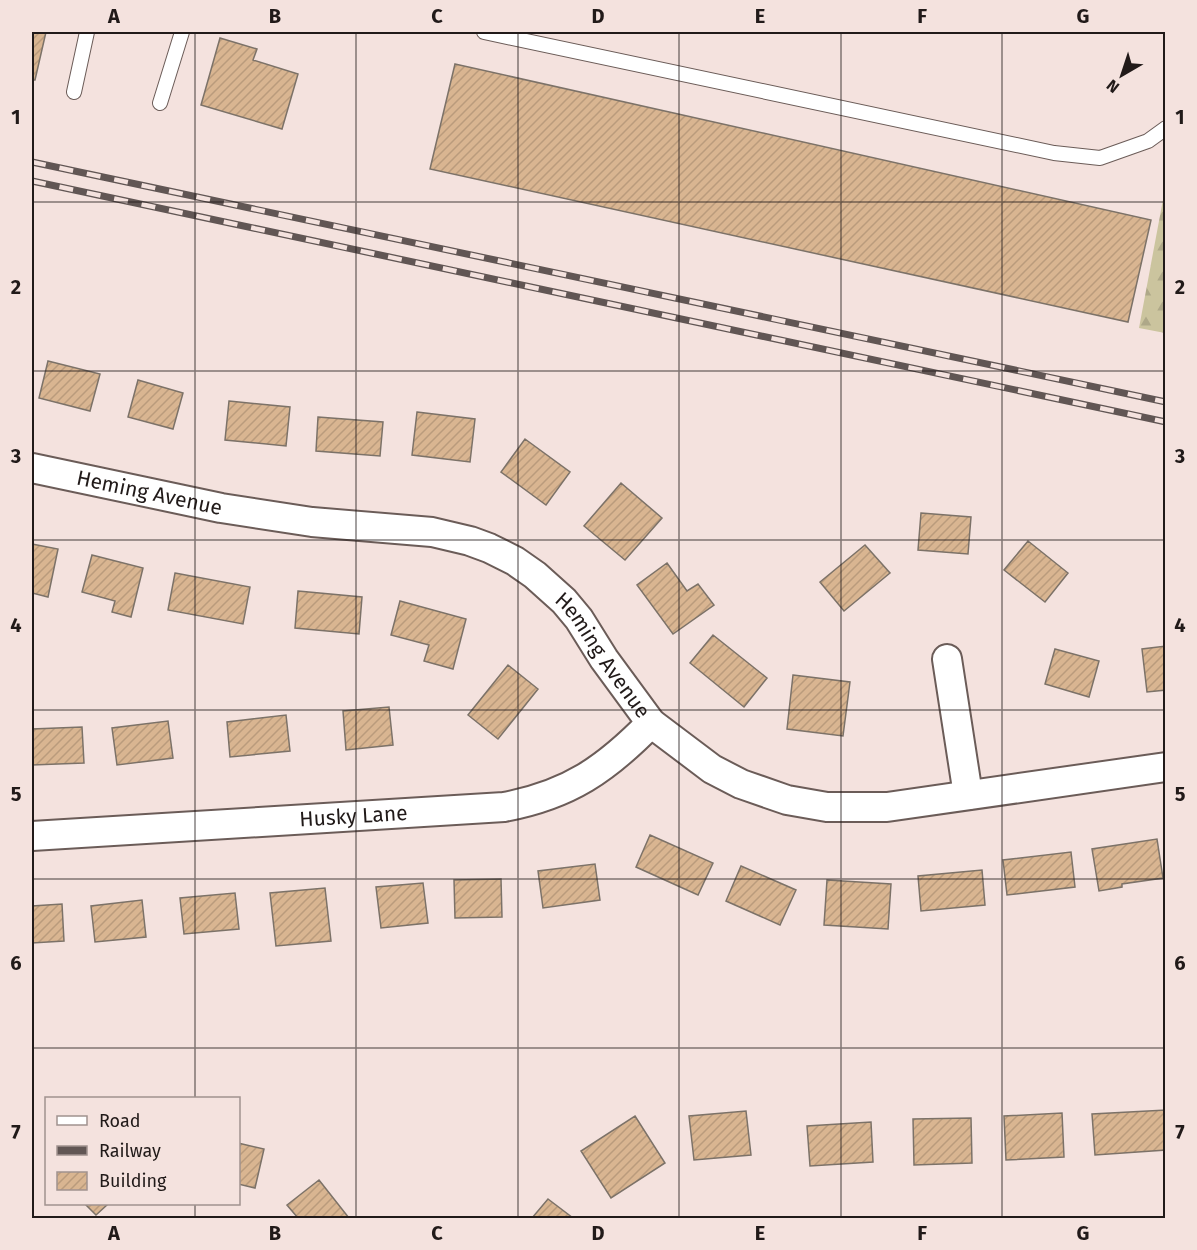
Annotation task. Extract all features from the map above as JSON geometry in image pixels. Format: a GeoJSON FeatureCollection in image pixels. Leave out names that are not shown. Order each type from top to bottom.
{"type":"FeatureCollection","features":[{"type":"Feature","properties":{"kind":"street","name":"Heming Avenue"},"geometry":{"type":"LineString","coordinates":[[32,468],[221,508],[312,522],[432,532],[489,548],[535,575],[564,602],[579,619],[604,659],[651,723],[711,769],[741,784],[787,800],[827,807],[867,809],[1166,767]]}},
{"type":"Feature","properties":{"kind":"street"},"geometry":{"type":"LineString","coordinates":[[947,659],[968,795]]}},
{"type":"Feature","properties":{"kind":"street","name":"Husky Lane"},"geometry":{"type":"LineString","coordinates":[[32,836],[504,807],[525,803],[567,789],[604,767],[651,723]]}},
{"type":"Feature","properties":{"kind":"lane"},"geometry":{"type":"LineString","coordinates":[[74,92],[87,32]]}},
{"type":"Feature","properties":{"kind":"lane"},"geometry":{"type":"LineString","coordinates":[[160,103],[182,32]]}},
{"type":"Feature","properties":{"kind":"lane"},"geometry":{"type":"LineString","coordinates":[[484,32],[1054,153],[1100,158],[1148,141],[1166,128]]}},
{"type":"Feature","properties":{"kind":"green space"},"geometry":{"type":"Polygon","coordinates":[[[1165,189],[1165,333],[1139,328],[1165,189]]]}},
{"type":"Feature","properties":{"kind":"building"},"geometry":{"type":"Polygon","coordinates":[[[32,32],[46,32],[35,80],[32,80],[32,32]]]}},
{"type":"Feature","properties":{"kind":"building"},"geometry":{"type":"Polygon","coordinates":[[[220,38],[257,49],[253,60],[298,74],[282,129],[201,105],[220,38]]]}},
{"type":"Feature","properties":{"kind":"building"},"geometry":{"type":"Polygon","coordinates":[[[455,64],[1151,220],[1128,322],[430,169],[455,64]]]}},
{"type":"Feature","properties":{"kind":"building"},"geometry":{"type":"Polygon","coordinates":[[[48,361],[100,374],[90,411],[39,398],[48,361]]]}},
{"type":"Feature","properties":{"kind":"building"},"geometry":{"type":"Polygon","coordinates":[[[138,380],[183,393],[173,429],[128,417],[138,380]]]}},
{"type":"Feature","properties":{"kind":"building"},"geometry":{"type":"Polygon","coordinates":[[[229,401],[290,407],[286,446],[225,440],[229,401]]]}},
{"type":"Feature","properties":{"kind":"building"},"geometry":{"type":"Polygon","coordinates":[[[417,412],[475,419],[470,462],[412,455],[417,412]]]}},
{"type":"Feature","properties":{"kind":"building"},"geometry":{"type":"Polygon","coordinates":[[[318,417],[383,422],[380,456],[316,451],[318,417]]]}},
{"type":"Feature","properties":{"kind":"building"},"geometry":{"type":"Polygon","coordinates":[[[525,439],[570,472],[546,505],[501,472],[525,439]]]}},
{"type":"Feature","properties":{"kind":"building"},"geometry":{"type":"Polygon","coordinates":[[[621,483],[662,518],[625,560],[584,526],[621,483]]]}},
{"type":"Feature","properties":{"kind":"building"},"geometry":{"type":"Polygon","coordinates":[[[921,513],[971,517],[968,554],[918,550],[921,513]]]}},
{"type":"Feature","properties":{"kind":"building"},"geometry":{"type":"Polygon","coordinates":[[[1028,541],[1068,573],[1045,602],[1004,570],[1028,541]]]}},
{"type":"Feature","properties":{"kind":"building"},"geometry":{"type":"Polygon","coordinates":[[[32,544],[58,549],[48,597],[32,593],[32,544]]]}},
{"type":"Feature","properties":{"kind":"building"},"geometry":{"type":"Polygon","coordinates":[[[865,545],[890,573],[844,611],[820,582],[865,545]]]}},
{"type":"Feature","properties":{"kind":"building"},"geometry":{"type":"Polygon","coordinates":[[[92,555],[143,568],[131,617],[112,612],[115,601],[82,592],[92,555]]]}},
{"type":"Feature","properties":{"kind":"building"},"geometry":{"type":"Polygon","coordinates":[[[667,563],[687,591],[698,584],[714,605],[673,634],[637,585],[667,563]]]}},
{"type":"Feature","properties":{"kind":"building"},"geometry":{"type":"Polygon","coordinates":[[[175,573],[250,587],[243,624],[168,610],[175,573]]]}},
{"type":"Feature","properties":{"kind":"building"},"geometry":{"type":"Polygon","coordinates":[[[298,591],[362,597],[359,634],[295,628],[298,591]]]}},
{"type":"Feature","properties":{"kind":"building"},"geometry":{"type":"Polygon","coordinates":[[[400,601],[466,619],[453,669],[424,661],[429,645],[391,635],[400,601]]]}},
{"type":"Feature","properties":{"kind":"building"},"geometry":{"type":"Polygon","coordinates":[[[713,635],[767,678],[744,707],[690,663],[713,635]]]}},
{"type":"Feature","properties":{"kind":"building"},"geometry":{"type":"Polygon","coordinates":[[[1166,646],[1166,690],[1147,692],[1142,649],[1166,646]]]}},
{"type":"Feature","properties":{"kind":"building"},"geometry":{"type":"Polygon","coordinates":[[[1055,649],[1099,661],[1089,697],[1045,684],[1055,649]]]}},
{"type":"Feature","properties":{"kind":"building"},"geometry":{"type":"Polygon","coordinates":[[[508,665],[538,689],[498,739],[468,715],[508,665]]]}},
{"type":"Feature","properties":{"kind":"building"},"geometry":{"type":"Polygon","coordinates":[[[793,675],[850,682],[843,736],[787,729],[793,675]]]}},
{"type":"Feature","properties":{"kind":"building"},"geometry":{"type":"Polygon","coordinates":[[[389,707],[393,745],[346,750],[343,711],[389,707]]]}},
{"type":"Feature","properties":{"kind":"building"},"geometry":{"type":"Polygon","coordinates":[[[286,715],[290,751],[230,757],[227,722],[286,715]]]}},
{"type":"Feature","properties":{"kind":"building"},"geometry":{"type":"Polygon","coordinates":[[[168,721],[173,758],[117,765],[112,728],[168,721]]]}},
{"type":"Feature","properties":{"kind":"building"},"geometry":{"type":"Polygon","coordinates":[[[82,727],[84,763],[32,765],[32,729],[82,727]]]}},
{"type":"Feature","properties":{"kind":"building"},"geometry":{"type":"Polygon","coordinates":[[[650,835],[713,863],[698,895],[636,867],[650,835]]]}},
{"type":"Feature","properties":{"kind":"building"},"geometry":{"type":"Polygon","coordinates":[[[1157,839],[1163,878],[1122,884],[1122,887],[1099,891],[1092,849],[1157,839]]]}},
{"type":"Feature","properties":{"kind":"building"},"geometry":{"type":"Polygon","coordinates":[[[1071,852],[1075,887],[1007,895],[1003,860],[1071,852]]]}},
{"type":"Feature","properties":{"kind":"building"},"geometry":{"type":"Polygon","coordinates":[[[595,864],[600,900],[543,908],[538,871],[595,864]]]}},
{"type":"Feature","properties":{"kind":"building"},"geometry":{"type":"Polygon","coordinates":[[[741,866],[796,890],[780,925],[726,901],[741,866]]]}},
{"type":"Feature","properties":{"kind":"building"},"geometry":{"type":"Polygon","coordinates":[[[982,870],[985,905],[921,911],[918,876],[982,870]]]}},
{"type":"Feature","properties":{"kind":"building"},"geometry":{"type":"Polygon","coordinates":[[[501,879],[502,917],[455,918],[454,880],[501,879]]]}},
{"type":"Feature","properties":{"kind":"building"},"geometry":{"type":"Polygon","coordinates":[[[827,880],[891,884],[888,929],[824,925],[827,880]]]}},
{"type":"Feature","properties":{"kind":"building"},"geometry":{"type":"Polygon","coordinates":[[[423,883],[428,923],[381,928],[376,887],[423,883]]]}},
{"type":"Feature","properties":{"kind":"building"},"geometry":{"type":"Polygon","coordinates":[[[325,888],[331,941],[276,946],[270,893],[325,888]]]}},
{"type":"Feature","properties":{"kind":"building"},"geometry":{"type":"Polygon","coordinates":[[[235,893],[239,929],[184,934],[180,898],[235,893]]]}},
{"type":"Feature","properties":{"kind":"building"},"geometry":{"type":"Polygon","coordinates":[[[142,900],[146,937],[95,942],[91,906],[142,900]]]}},
{"type":"Feature","properties":{"kind":"building"},"geometry":{"type":"Polygon","coordinates":[[[62,904],[64,941],[32,943],[32,906],[62,904]]]}},
{"type":"Feature","properties":{"kind":"building"},"geometry":{"type":"Polygon","coordinates":[[[1166,1110],[1166,1150],[1095,1155],[1092,1114],[1166,1110]]]}},
{"type":"Feature","properties":{"kind":"building"},"geometry":{"type":"Polygon","coordinates":[[[746,1111],[751,1155],[694,1160],[689,1116],[746,1111]]]}},
{"type":"Feature","properties":{"kind":"building"},"geometry":{"type":"Polygon","coordinates":[[[1062,1113],[1064,1157],[1006,1160],[1004,1116],[1062,1113]]]}},
{"type":"Feature","properties":{"kind":"building"},"geometry":{"type":"Polygon","coordinates":[[[635,1116],[665,1163],[611,1198],[581,1151],[635,1116]]]}},
{"type":"Feature","properties":{"kind":"building"},"geometry":{"type":"Polygon","coordinates":[[[971,1118],[972,1163],[914,1165],[913,1119],[971,1118]]]}},
{"type":"Feature","properties":{"kind":"building"},"geometry":{"type":"Polygon","coordinates":[[[871,1122],[873,1162],[810,1166],[807,1126],[871,1122]]]}},
{"type":"Feature","properties":{"kind":"building"},"geometry":{"type":"Polygon","coordinates":[[[240,1143],[264,1149],[255,1188],[240,1184],[240,1143]]]}},
{"type":"Feature","properties":{"kind":"building"},"geometry":{"type":"Polygon","coordinates":[[[319,1180],[349,1218],[298,1218],[287,1205],[319,1180]]]}},
{"type":"Feature","properties":{"kind":"building"},"geometry":{"type":"Polygon","coordinates":[[[548,1199],[573,1218],[532,1218],[548,1199]]]}},
{"type":"Feature","properties":{"kind":"building"},"geometry":{"type":"Polygon","coordinates":[[[86,1205],[107,1205],[96,1215],[86,1205]]]}},
{"type":"Feature","properties":{"kind":"railway"},"geometry":{"type":"LineString","coordinates":[[32,162],[1166,402]]}},
{"type":"Feature","properties":{"kind":"railway"},"geometry":{"type":"LineString","coordinates":[[32,181],[1166,422]]}}]}
